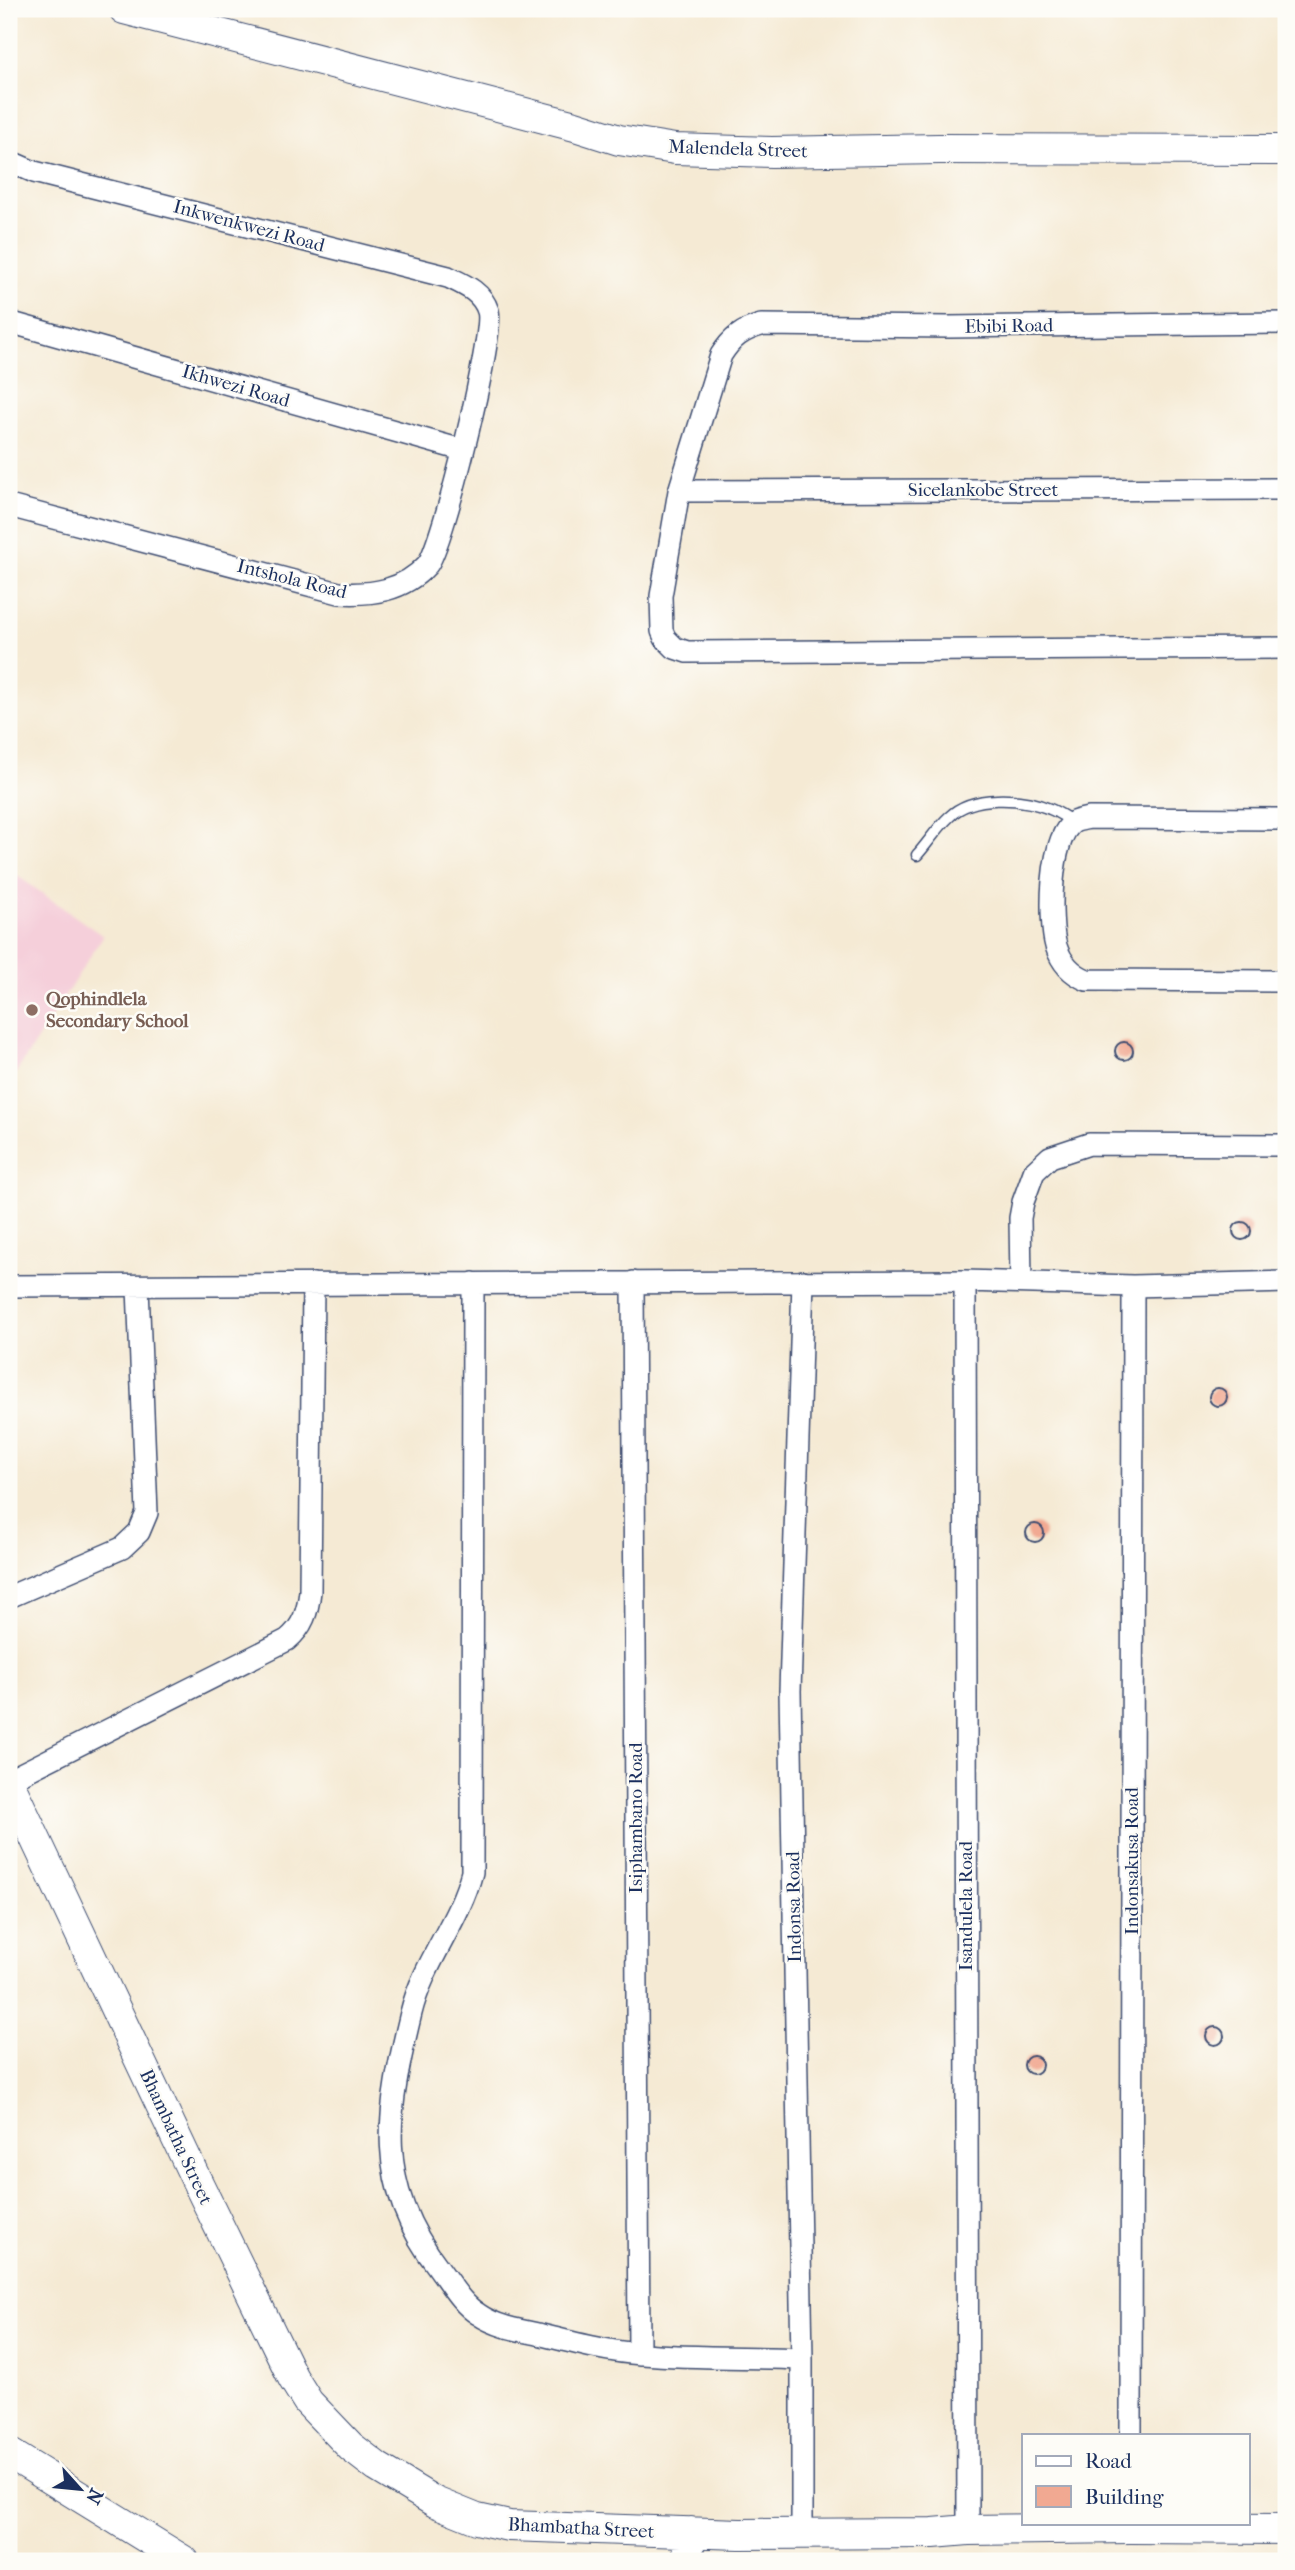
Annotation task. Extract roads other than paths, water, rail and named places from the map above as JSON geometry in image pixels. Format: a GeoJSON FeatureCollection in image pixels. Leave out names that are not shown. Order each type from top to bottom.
{"type":"FeatureCollection","features":[{"type":"Feature","properties":{"kind":"street","name":"Malendela Street"},"geometry":{"type":"LineString","coordinates":[[124,9],[575,126],[619,140],[675,149],[772,152],[939,149],[1286,150]]}},
{"type":"Feature","properties":{"kind":"street","name":"Inkwenkwezi Road"},"geometry":{"type":"LineString","coordinates":[[9,161],[44,175],[448,277],[468,286],[484,301]]}},
{"type":"Feature","properties":{"kind":"street","name":"Intshola Road"},"geometry":{"type":"LineString","coordinates":[[9,506],[339,593],[363,595],[387,591],[405,583],[429,563],[437,547],[463,450],[490,323],[484,301]]}},
{"type":"Feature","properties":{"kind":"street","name":"Ikhwezi Road"},"geometry":{"type":"LineString","coordinates":[[9,322],[463,450]]}},
{"type":"Feature","properties":{"kind":"street","name":"Ebibi Road"},"geometry":{"type":"LineString","coordinates":[[679,491],[721,355],[741,332],[761,325],[963,327],[1286,323]]}},
{"type":"Feature","properties":{"kind":"street","name":"Sicelankobe Street"},"geometry":{"type":"LineString","coordinates":[[679,491],[1286,489]]}},
{"type":"Feature","properties":{"kind":"street"},"geometry":{"type":"LineString","coordinates":[[679,491],[661,596],[662,631],[669,643],[687,652],[1286,648]]}},
{"type":"Feature","properties":{"kind":"street"},"geometry":{"type":"LineString","coordinates":[[1286,819],[1089,818],[1074,822],[1061,837],[1054,866],[1055,943],[1065,965],[1078,977],[1104,982],[1286,981]]}},
{"type":"Feature","properties":{"kind":"street"},"geometry":{"type":"LineString","coordinates":[[1021,1282],[1020,1218],[1023,1202],[1034,1172],[1050,1157],[1089,1144],[1286,1145]]}},
{"type":"Feature","properties":{"kind":"street","name":"Indonsa Road"},"geometry":{"type":"LineString","coordinates":[[802,2533],[802,2359],[790,1691],[803,1281]]}},
{"type":"Feature","properties":{"kind":"street"},"geometry":{"type":"LineString","coordinates":[[9,1286],[964,1281],[1133,1286],[1286,1282]]}},
{"type":"Feature","properties":{"kind":"street","name":"Isandulela Road"},"geometry":{"type":"LineString","coordinates":[[964,1281],[968,2530]]}},
{"type":"Feature","properties":{"kind":"street","name":"Isiphambano Road"},"geometry":{"type":"LineString","coordinates":[[633,1282],[639,2354]]}},
{"type":"Feature","properties":{"kind":"street"},"geometry":{"type":"LineString","coordinates":[[9,1781],[287,1640],[302,1624],[310,1591],[313,1283]]}},
{"type":"Feature","properties":{"kind":"street"},"geometry":{"type":"LineString","coordinates":[[473,1283],[472,1872],[457,1912],[412,2009],[390,2127],[394,2176],[402,2205],[431,2259],[467,2306],[498,2325],[639,2354],[802,2359]]}},
{"type":"Feature","properties":{"kind":"street","name":"Indonsakusa Road"},"geometry":{"type":"LineString","coordinates":[[1131,2434],[1133,1286]]}},
{"type":"Feature","properties":{"kind":"street"},"geometry":{"type":"LineString","coordinates":[[9,1597],[122,1548],[132,1541],[144,1523],[147,1513],[147,1470],[138,1287]]}},
{"type":"Feature","properties":{"kind":"street","name":"Bhambatha Street"},"geometry":{"type":"LineString","coordinates":[[9,1781],[265,2323],[308,2402],[351,2447],[377,2467],[435,2502],[477,2519],[509,2526],[689,2547],[802,2533],[933,2533],[1131,2525],[1286,2529]]}},
{"type":"Feature","properties":{"kind":"street"},"geometry":{"type":"LineString","coordinates":[[9,2453],[184,2561]]}},
{"type":"Feature","properties":{"kind":"lane"},"geometry":{"type":"LineString","coordinates":[[917,855],[949,816],[964,806],[983,801],[1030,802],[1074,822]]}},
{"type":"Feature","properties":{"kind":"place","name":"Qophindlela Secondary School"},"geometry":{"type":"Point","coordinates":[32,1010]}}]}
